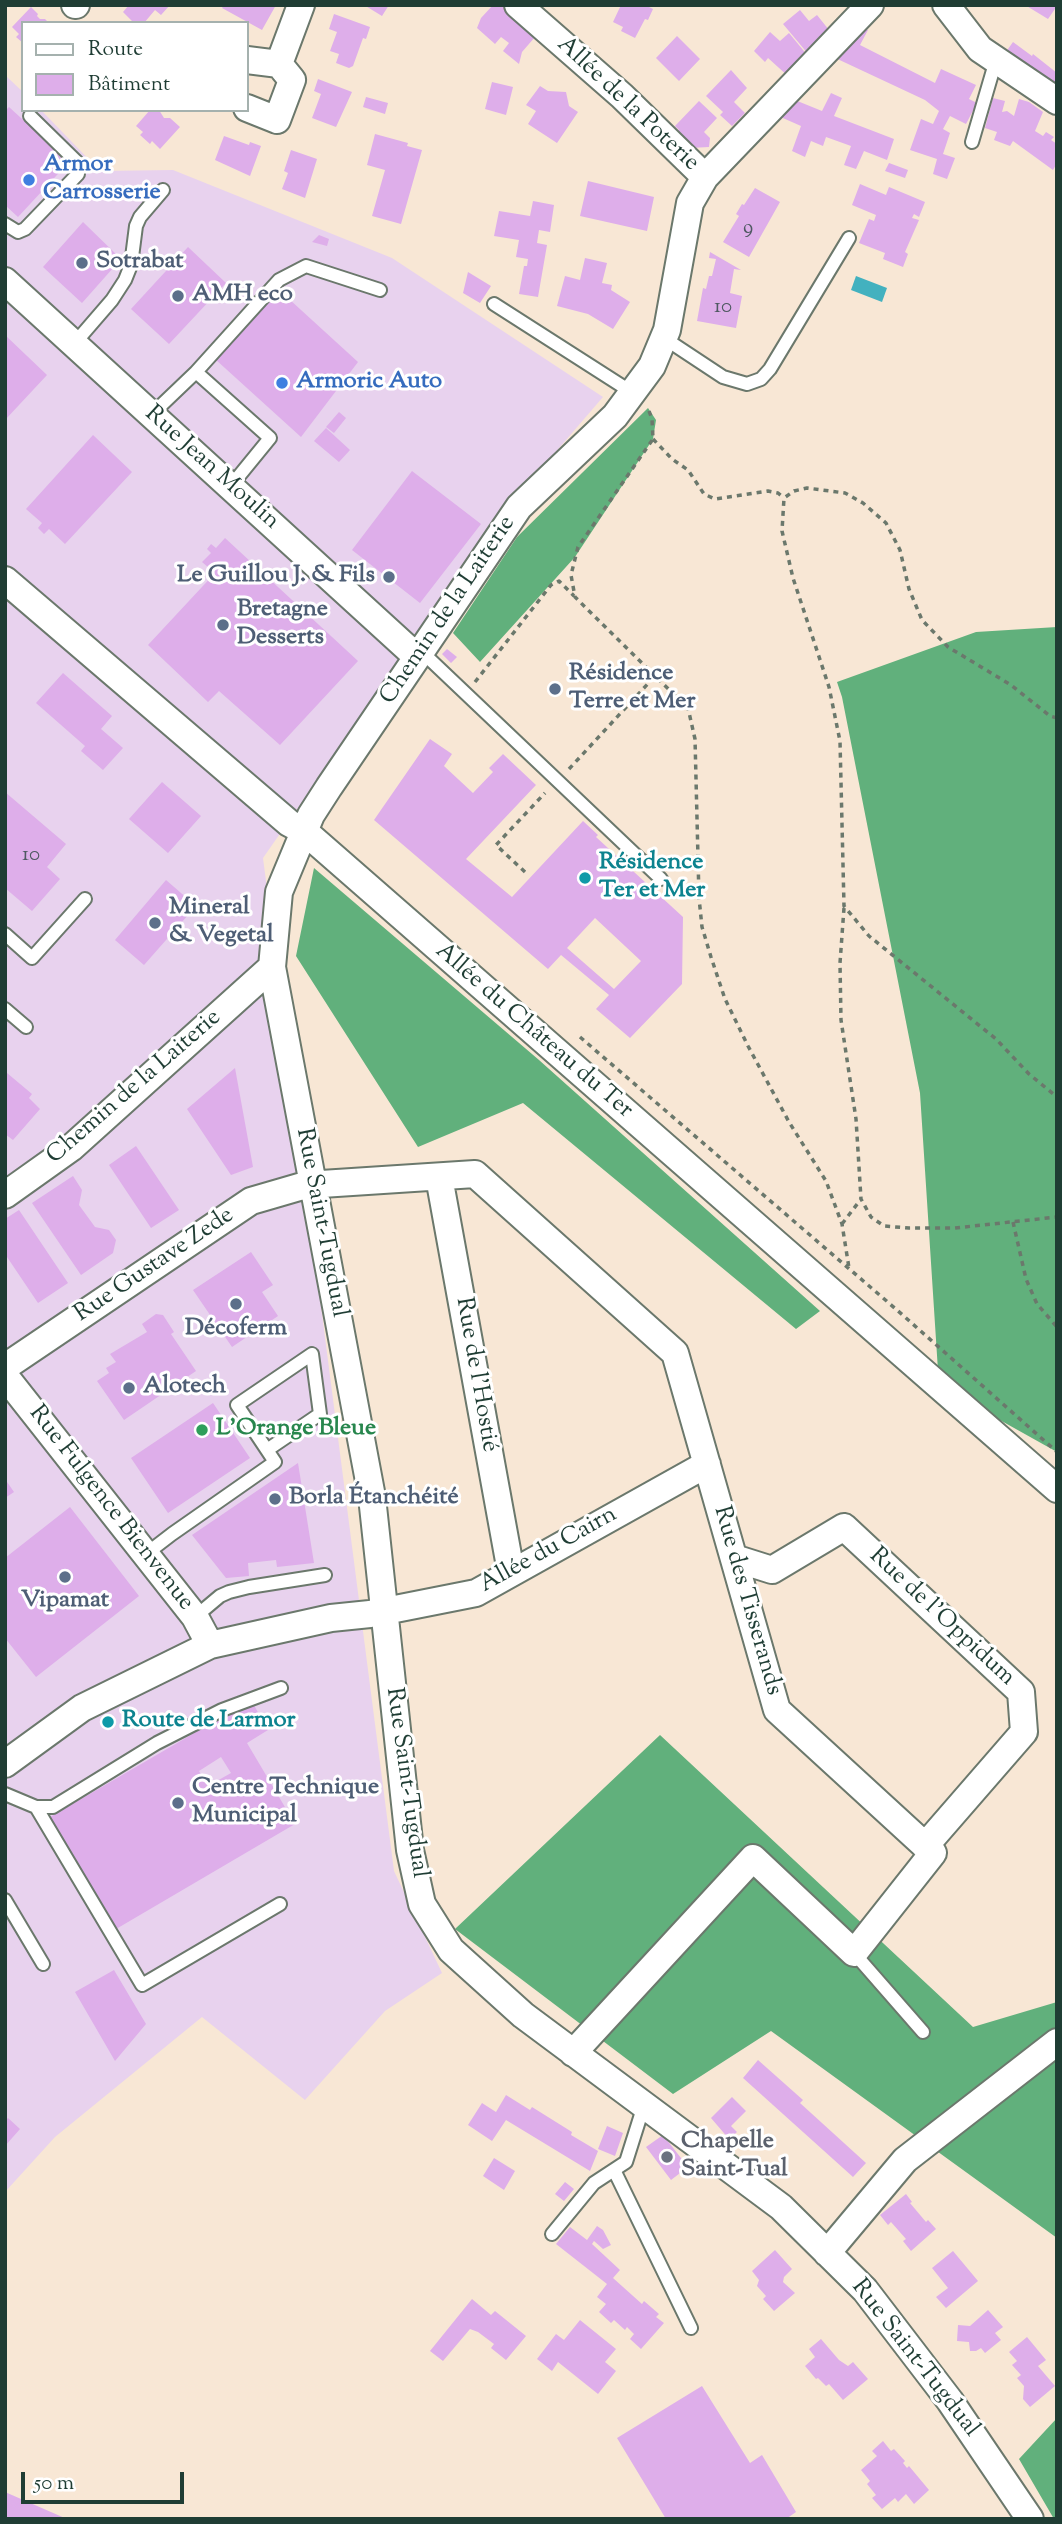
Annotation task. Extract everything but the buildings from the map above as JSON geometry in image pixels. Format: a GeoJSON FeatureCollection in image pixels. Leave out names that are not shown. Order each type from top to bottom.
{"type":"FeatureCollection","features":[{"type":"Feature","properties":{"kind":"street"},"geometry":{"type":"LineString","coordinates":[[279,64],[301,5]]}},
{"type":"Feature","properties":{"kind":"street","name":"Allée de la Poterie"},"geometry":{"type":"LineString","coordinates":[[518,5],[622,96],[705,177]]}},
{"type":"Feature","properties":{"kind":"street","name":"Chemin de la Laiterie"},"geometry":{"type":"LineString","coordinates":[[5,1195],[71,1148],[272,967],[278,892],[304,831],[329,787],[519,507],[615,416],[634,394],[652,366],[664,338],[690,203],[705,177],[870,5]]}},
{"type":"Feature","properties":{"kind":"street"},"geometry":{"type":"LineString","coordinates":[[946,5],[980,49],[1057,101]]}},
{"type":"Feature","properties":{"kind":"street"},"geometry":{"type":"LineString","coordinates":[[248,60],[279,64],[292,80],[277,120],[248,108]]}},
{"type":"Feature","properties":{"kind":"street","name":"Rue Jean Moulin"},"geometry":{"type":"LineString","coordinates":[[5,281],[230,487],[419,654]]}},
{"type":"Feature","properties":{"kind":"street","name":"Allée du Château du Ter"},"geometry":{"type":"LineString","coordinates":[[5,580],[289,823],[304,831],[1057,1489]]}},
{"type":"Feature","properties":{"kind":"street","name":"Rue Saint-Tugdual"},"geometry":{"type":"LineString","coordinates":[[272,967],[372,1497],[410,1850],[422,1904],[452,1950],[523,2015],[781,2207],[827,2253],[874,2301],[950,2401],[1030,2519]]}},
{"type":"Feature","properties":{"kind":"street","name":"Rue des Tisserands"},"geometry":{"type":"LineString","coordinates":[[313,1185],[475,1174],[675,1353],[777,1710],[925,1846]]}},
{"type":"Feature","properties":{"kind":"street","name":"Rue de l'Hostié"},"geometry":{"type":"LineString","coordinates":[[439,1177],[511,1573]]}},
{"type":"Feature","properties":{"kind":"street","name":"Rue Gustave Zede"},"geometry":{"type":"LineString","coordinates":[[5,1367],[251,1201],[313,1185]]}},
{"type":"Feature","properties":{"kind":"street","name":"Rue Fulgence Bienvenue"},"geometry":{"type":"LineString","coordinates":[[5,1376],[195,1617],[210,1645]]}},
{"type":"Feature","properties":{"kind":"street","name":"Allée du Cairn"},"geometry":{"type":"LineString","coordinates":[[5,1764],[82,1708],[210,1645],[331,1618],[383,1612],[476,1593],[707,1464]]}},
{"type":"Feature","properties":{"kind":"street","name":"Rue de l'Oppidum"},"geometry":{"type":"LineString","coordinates":[[734,1558],[772,1570],[844,1527],[1021,1692],[1024,1732],[925,1846]]}},
{"type":"Feature","properties":{"kind":"street"},"geometry":{"type":"LineString","coordinates":[[573,2053],[752,1858],[854,1953],[933,1853],[925,1846]]}},
{"type":"Feature","properties":{"kind":"street"},"geometry":{"type":"LineString","coordinates":[[827,2253],[905,2161],[1057,2042]]}},
{"type":"Feature","properties":{"kind":"lane"},"geometry":{"type":"LineString","coordinates":[[972,142],[996,60]]}},
{"type":"Feature","properties":{"kind":"lane"},"geometry":{"type":"LineString","coordinates":[[5,224],[19,232],[25,229],[78,174],[77,162],[30,116]]}},
{"type":"Feature","properties":{"kind":"lane"},"geometry":{"type":"LineString","coordinates":[[74,344],[112,300],[125,280],[131,265],[136,226],[140,216],[163,190]]}},
{"type":"Feature","properties":{"kind":"lane"},"geometry":{"type":"LineString","coordinates":[[664,338],[723,377],[747,384],[761,379],[770,369],[849,238]]}},
{"type":"Feature","properties":{"kind":"lane"},"geometry":{"type":"LineString","coordinates":[[151,415],[196,372],[279,280],[306,266],[380,290]]}},
{"type":"Feature","properties":{"kind":"lane"},"geometry":{"type":"LineString","coordinates":[[494,304],[634,394]]}},
{"type":"Feature","properties":{"kind":"lane"},"geometry":{"type":"LineString","coordinates":[[196,372],[270,438],[230,487]]}},
{"type":"Feature","properties":{"kind":"lane"},"geometry":{"type":"LineString","coordinates":[[419,654],[466,694],[661,879]]}},
{"type":"Feature","properties":{"kind":"lane"},"geometry":{"type":"LineString","coordinates":[[5,934],[32,958],[85,899]]}},
{"type":"Feature","properties":{"kind":"lane"},"geometry":{"type":"LineString","coordinates":[[5,1009],[26,1027]]}},
{"type":"Feature","properties":{"kind":"lane"},"geometry":{"type":"LineString","coordinates":[[146,1554],[275,1462],[267,1450],[237,1405],[312,1354],[320,1414],[267,1450]]}},
{"type":"Feature","properties":{"kind":"lane"},"geometry":{"type":"LineString","coordinates":[[195,1617],[220,1596],[229,1592],[325,1575]]}},
{"type":"Feature","properties":{"kind":"lane"},"geometry":{"type":"LineString","coordinates":[[5,1794],[36,1807],[54,1807],[157,1742],[222,1710],[281,1688]]}},
{"type":"Feature","properties":{"kind":"lane"},"geometry":{"type":"LineString","coordinates":[[36,1807],[142,1986],[280,1904]]}},
{"type":"Feature","properties":{"kind":"lane"},"geometry":{"type":"LineString","coordinates":[[5,1900],[43,1964]]}},
{"type":"Feature","properties":{"kind":"lane"},"geometry":{"type":"LineString","coordinates":[[854,1953],[923,2032]]}},
{"type":"Feature","properties":{"kind":"lane"},"geometry":{"type":"LineString","coordinates":[[552,2234],[594,2183],[626,2162],[644,2105]]}},
{"type":"Feature","properties":{"kind":"lane"},"geometry":{"type":"LineString","coordinates":[[614,2170],[691,2328]]}},
{"type":"Feature","properties":{"kind":"path"},"geometry":{"type":"LineString","coordinates":[[575,597],[571,575],[578,547],[653,439],[652,419],[646,405],[634,394]]}},
{"type":"Feature","properties":{"kind":"path"},"geometry":{"type":"LineString","coordinates":[[653,439],[672,459],[688,470],[704,494],[715,499],[768,491],[778,493],[784,498]]}},
{"type":"Feature","properties":{"kind":"path"},"geometry":{"type":"LineString","coordinates":[[784,498],[794,491],[807,488],[845,494],[863,503],[886,523],[900,550],[909,589],[922,620],[948,647],[1011,685],[1050,716],[1057,718]]}},
{"type":"Feature","properties":{"kind":"path"},"geometry":{"type":"LineString","coordinates":[[784,498],[782,531],[793,578],[829,687],[840,741],[844,906],[840,963],[841,1020],[856,1119],[861,1199],[871,1217],[884,1226],[955,1228],[1057,1217]]}},
{"type":"Feature","properties":{"kind":"path"},"geometry":{"type":"LineString","coordinates":[[466,694],[551,585],[559,581],[688,708],[693,723],[702,927],[725,999],[789,1122],[826,1181],[842,1224],[849,1268]]}},
{"type":"Feature","properties":{"kind":"path"},"geometry":{"type":"LineString","coordinates":[[569,769],[655,676]]}},
{"type":"Feature","properties":{"kind":"path"},"geometry":{"type":"LineString","coordinates":[[525,872],[496,845],[549,789]]}},
{"type":"Feature","properties":{"kind":"path"},"geometry":{"type":"LineString","coordinates":[[844,906],[869,936],[996,1039],[1028,1074],[1057,1097]]}},
{"type":"Feature","properties":{"kind":"path"},"geometry":{"type":"LineString","coordinates":[[575,1033],[849,1268],[1057,1452]]}},
{"type":"Feature","properties":{"kind":"path"},"geometry":{"type":"LineString","coordinates":[[842,1224],[861,1199]]}},
{"type":"Feature","properties":{"kind":"path"},"geometry":{"type":"LineString","coordinates":[[1013,1222],[1026,1279],[1037,1304],[1057,1326]]}},
{"type":"Feature","properties":{"kind":"shaded area"},"geometry":{"type":"Polygon","coordinates":[[[5,75],[21,90],[21,112],[43,112],[100,171],[173,170],[392,258],[603,397],[510,505],[263,858],[394,1871],[442,1973],[385,2011],[305,2100],[202,2017],[55,2137],[5,2192],[5,75]]]}},
{"type":"Feature","properties":{"kind":"green space"},"geometry":{"type":"Polygon","coordinates":[[[648,408],[656,420],[653,439],[575,557],[480,662],[453,633],[517,537],[648,408]]]}},
{"type":"Feature","properties":{"kind":"green space"},"geometry":{"type":"Polygon","coordinates":[[[1057,627],[1057,1452],[939,1386],[920,1093],[837,682],[976,632],[1057,627]]]}},
{"type":"Feature","properties":{"kind":"green space"},"geometry":{"type":"Polygon","coordinates":[[[314,868],[539,1060],[820,1311],[796,1329],[523,1103],[418,1147],[296,956],[314,868]]]}},
{"type":"Feature","properties":{"kind":"green space"},"geometry":{"type":"Polygon","coordinates":[[[660,1735],[973,2027],[1057,2002],[1057,2238],[771,2031],[673,2094],[455,1929],[660,1735]]]}},
{"type":"Feature","properties":{"kind":"green space"},"geometry":{"type":"Polygon","coordinates":[[[1057,2418],[1057,2519],[1054,2519],[1019,2459],[1057,2418]]]}},
{"type":"Feature","properties":{"kind":"water"},"geometry":{"type":"Polygon","coordinates":[[[856,276],[887,288],[882,302],[851,290],[856,276]]]}},
{"type":"Feature","properties":{"kind":"place","name":"Armor Carrosserie"},"geometry":{"type":"Point","coordinates":[29,180]}},
{"type":"Feature","properties":{"kind":"place","name":"Sotrabat"},"geometry":{"type":"Point","coordinates":[82,263]}},
{"type":"Feature","properties":{"kind":"place","name":"AMH eco"},"geometry":{"type":"Point","coordinates":[178,296]}},
{"type":"Feature","properties":{"kind":"place","name":"Armoric Auto"},"geometry":{"type":"Point","coordinates":[282,383]}},
{"type":"Feature","properties":{"kind":"place","name":"Le Guillou J. & Fils"},"geometry":{"type":"Point","coordinates":[389,577]}},
{"type":"Feature","properties":{"kind":"place","name":"Bretagne Desserts"},"geometry":{"type":"Point","coordinates":[223,625]}},
{"type":"Feature","properties":{"kind":"place","name":"Résidence Terre et Mer"},"geometry":{"type":"Point","coordinates":[555,689]}},
{"type":"Feature","properties":{"kind":"place","name":"Résidence Ter et Mer"},"geometry":{"type":"Point","coordinates":[585,878]}},
{"type":"Feature","properties":{"kind":"place","name":"Mineral & Vegetal"},"geometry":{"type":"Point","coordinates":[155,923]}},
{"type":"Feature","properties":{"kind":"place","name":"Décoferm"},"geometry":{"type":"Point","coordinates":[236,1304]}},
{"type":"Feature","properties":{"kind":"place","name":"Alotech"},"geometry":{"type":"Point","coordinates":[129,1388]}},
{"type":"Feature","properties":{"kind":"place","name":"L'Orange Bleue"},"geometry":{"type":"Point","coordinates":[202,1430]}},
{"type":"Feature","properties":{"kind":"place","name":"Borla Étanchéité"},"geometry":{"type":"Point","coordinates":[275,1499]}},
{"type":"Feature","properties":{"kind":"place","name":"Vipamat"},"geometry":{"type":"Point","coordinates":[65,1577]}},
{"type":"Feature","properties":{"kind":"place","name":"Route de Larmor"},"geometry":{"type":"Point","coordinates":[108,1722]}},
{"type":"Feature","properties":{"kind":"place","name":"Centre Technique Municipal"},"geometry":{"type":"Point","coordinates":[178,1803]}},
{"type":"Feature","properties":{"kind":"place","name":"Chapelle Saint-Tual"},"geometry":{"type":"Point","coordinates":[667,2157]}}]}
